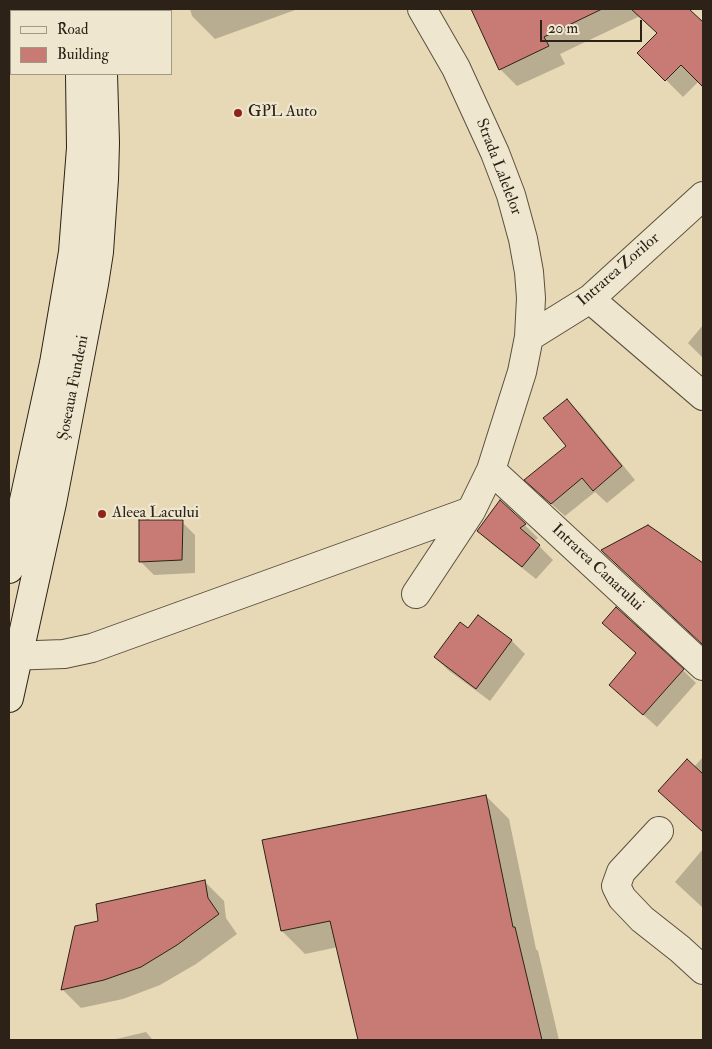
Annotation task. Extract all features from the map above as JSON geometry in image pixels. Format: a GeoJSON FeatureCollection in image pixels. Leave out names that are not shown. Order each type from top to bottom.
{"type":"FeatureCollection","features":[{"type":"Feature","properties":{"kind":"street","name":"Strada Lalelelor"},"geometry":{"type":"LineString","coordinates":[[416,594],[471,511],[491,470],[522,372],[529,337],[531,298],[523,238],[511,195],[495,152],[456,68],[422,9]]}},
{"type":"Feature","properties":{"kind":"street","name":"Șoseaua Fundeni"},"geometry":{"type":"LineString","coordinates":[[9,569],[54,363],[73,252],[81,148],[80,75]]}},
{"type":"Feature","properties":{"kind":"street","name":"Șoseaua Fundeni"},"geometry":{"type":"LineString","coordinates":[[9,698],[13,656],[54,493],[97,260],[104,179],[102,75]]}},
{"type":"Feature","properties":{"kind":"street","name":"Intrarea Zorilor"},"geometry":{"type":"LineString","coordinates":[[529,337],[590,299],[703,196]]}},
{"type":"Feature","properties":{"kind":"street"},"geometry":{"type":"LineString","coordinates":[[590,299],[703,396]]}},
{"type":"Feature","properties":{"kind":"street","name":"Intrarea Canarului"},"geometry":{"type":"LineString","coordinates":[[491,470],[703,666]]}},
{"type":"Feature","properties":{"kind":"street"},"geometry":{"type":"LineString","coordinates":[[13,656],[64,654],[92,648],[471,511]]}},
{"type":"Feature","properties":{"kind":"street"},"geometry":{"type":"LineString","coordinates":[[659,831],[621,872],[616,886],[622,898],[642,919],[703,970]]}},
{"type":"Feature","properties":{"kind":"building"},"geometry":{"type":"Polygon","coordinates":[[[471,9],[602,9],[544,37],[549,46],[499,70],[471,9]]]}},
{"type":"Feature","properties":{"kind":"building"},"geometry":{"type":"Polygon","coordinates":[[[631,9],[689,9],[703,22],[703,87],[681,65],[665,81],[637,53],[657,33],[631,9]]]}},
{"type":"Feature","properties":{"kind":"building"},"geometry":{"type":"Polygon","coordinates":[[[567,399],[622,466],[593,491],[582,478],[551,504],[524,480],[566,446],[543,418],[567,399]]]}},
{"type":"Feature","properties":{"kind":"building"},"geometry":{"type":"Polygon","coordinates":[[[500,500],[526,524],[520,528],[540,545],[522,567],[477,531],[500,500]]]}},
{"type":"Feature","properties":{"kind":"building"},"geometry":{"type":"Polygon","coordinates":[[[139,520],[183,520],[182,560],[139,562],[139,520]]]}},
{"type":"Feature","properties":{"kind":"building"},"geometry":{"type":"Polygon","coordinates":[[[648,525],[703,563],[703,645],[601,550],[648,525]]]}},
{"type":"Feature","properties":{"kind":"building"},"geometry":{"type":"Polygon","coordinates":[[[616,607],[684,669],[643,715],[609,685],[636,653],[602,623],[616,607]]]}},
{"type":"Feature","properties":{"kind":"building"},"geometry":{"type":"Polygon","coordinates":[[[478,615],[512,640],[476,689],[434,657],[460,622],[468,628],[478,615]]]}},
{"type":"Feature","properties":{"kind":"building"},"geometry":{"type":"Polygon","coordinates":[[[687,759],[703,774],[703,832],[658,791],[687,759]]]}},
{"type":"Feature","properties":{"kind":"building"},"geometry":{"type":"Polygon","coordinates":[[[486,795],[513,927],[515,927],[542,1040],[358,1040],[330,921],[281,931],[262,840],[486,795]]]}},
{"type":"Feature","properties":{"kind":"building"},"geometry":{"type":"Polygon","coordinates":[[[205,880],[208,898],[219,914],[177,945],[141,967],[104,980],[61,990],[75,926],[98,921],[96,904],[205,880]]]}},
{"type":"Feature","properties":{"kind":"place","name":"GPL Auto"},"geometry":{"type":"Point","coordinates":[238,113]}},
{"type":"Feature","properties":{"kind":"place","name":"Aleea Lacului"},"geometry":{"type":"Point","coordinates":[102,514]}}]}
